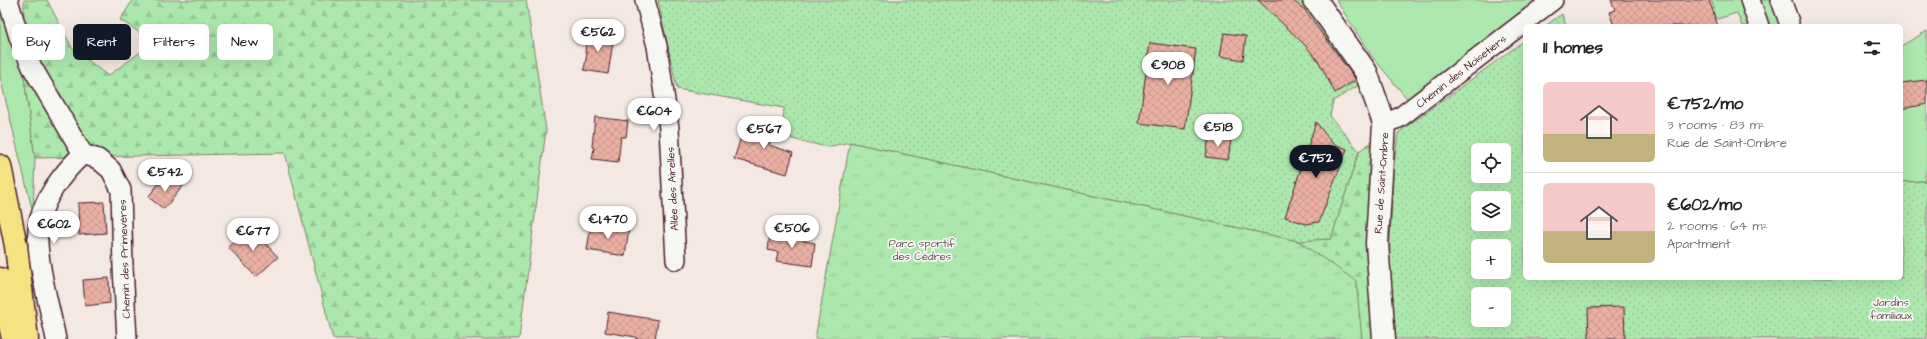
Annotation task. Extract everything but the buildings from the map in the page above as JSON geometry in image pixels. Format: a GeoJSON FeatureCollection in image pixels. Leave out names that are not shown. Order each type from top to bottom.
{"type":"FeatureCollection","features":[{"type":"Feature","properties":{"kind":"highway"},"geometry":{"type":"LineString","coordinates":[[0,166],[16,246],[27,339]]}},
{"type":"Feature","properties":{"kind":"highway"},"geometry":{"type":"LineString","coordinates":[[0,279],[13,339]]}},
{"type":"Feature","properties":{"kind":"street"},"geometry":{"type":"LineString","coordinates":[[8,0],[19,37],[32,67],[83,154],[53,190],[38,228],[39,250],[56,339]]}},
{"type":"Feature","properties":{"kind":"street","name":"Allée des Airelles"},"geometry":{"type":"LineString","coordinates":[[645,0],[657,46],[669,128],[676,260]]}},
{"type":"Feature","properties":{"kind":"street","name":"Rue de Saint-Ombre"},"geometry":{"type":"LineString","coordinates":[[1314,0],[1320,6],[1366,72],[1384,123],[1377,243],[1384,339]]}},
{"type":"Feature","properties":{"kind":"street","name":"Chemin des Noisetiers"},"geometry":{"type":"LineString","coordinates":[[1384,123],[1399,118],[1554,0]]}},
{"type":"Feature","properties":{"kind":"street"},"geometry":{"type":"LineString","coordinates":[[1750,0],[1757,24]]}},
{"type":"Feature","properties":{"kind":"street"},"geometry":{"type":"LineString","coordinates":[[1781,0],[1789,22]]}},
{"type":"Feature","properties":{"kind":"street","name":"Chemin des Primevères"},"geometry":{"type":"LineString","coordinates":[[83,154],[98,159],[112,170],[121,190],[127,339]]}},
{"type":"Feature","properties":{"kind":"green space"},"geometry":{"type":"Polygon","coordinates":[[[0,0],[12,37],[12,60],[20,60],[23,70],[35,158],[33,213],[0,77],[0,0]]]}},
{"type":"Feature","properties":{"kind":"green space"},"geometry":{"type":"Polygon","coordinates":[[[24,0],[47,0],[60,24],[24,24],[24,0]]]}},
{"type":"Feature","properties":{"kind":"green space"},"geometry":{"type":"Polygon","coordinates":[[[133,0],[526,0],[546,130],[519,339],[333,339],[285,153],[35,158],[23,70],[23,60],[65,60],[65,35],[73,49],[73,60],[87,60],[108,76],[139,53],[139,60],[209,60],[209,24],[139,24],[139,32],[131,27],[131,24],[126,24],[120,20],[133,0]]]}},
{"type":"Feature","properties":{"kind":"green space"},"geometry":{"type":"Polygon","coordinates":[[[658,0],[1297,0],[1307,8],[1364,82],[1333,101],[1330,116],[1359,151],[1331,239],[1298,241],[850,142],[827,147],[792,139],[783,125],[784,108],[677,89],[658,0]]]}},
{"type":"Feature","properties":{"kind":"green space"},"geometry":{"type":"Polygon","coordinates":[[[1336,0],[1536,0],[1409,101],[1371,55],[1336,0]]]}},
{"type":"Feature","properties":{"kind":"green space"},"geometry":{"type":"Polygon","coordinates":[[[1711,0],[1785,0],[1792,24],[1741,24],[1737,13],[1704,23],[1700,14],[1714,8],[1711,0]]]}},
{"type":"Feature","properties":{"kind":"green space"},"geometry":{"type":"Polygon","coordinates":[[[1562,14],[1565,24],[1548,24],[1562,14]]]}},
{"type":"Feature","properties":{"kind":"green space"},"geometry":{"type":"Polygon","coordinates":[[[1927,31],[1927,166],[1924,181],[1903,182],[1903,45],[1927,31]]]}},
{"type":"Feature","properties":{"kind":"green space","name":"Jardins familiaux"},"geometry":{"type":"Polygon","coordinates":[[[1523,41],[1523,280],[1903,280],[1903,182],[1927,181],[1927,339],[1395,339],[1389,267],[1393,174],[1398,133],[1523,41]]]}},
{"type":"Feature","properties":{"kind":"green space"},"geometry":{"type":"Polygon","coordinates":[[[1381,136],[1377,339],[1327,339],[1298,240],[1331,239],[1359,151],[1381,136]]]}},
{"type":"Feature","properties":{"kind":"green space","name":"Parc sportif des Cèdres"},"geometry":{"type":"Polygon","coordinates":[[[850,142],[1298,241],[1356,281],[1362,339],[815,339],[850,142]]]}}]}
